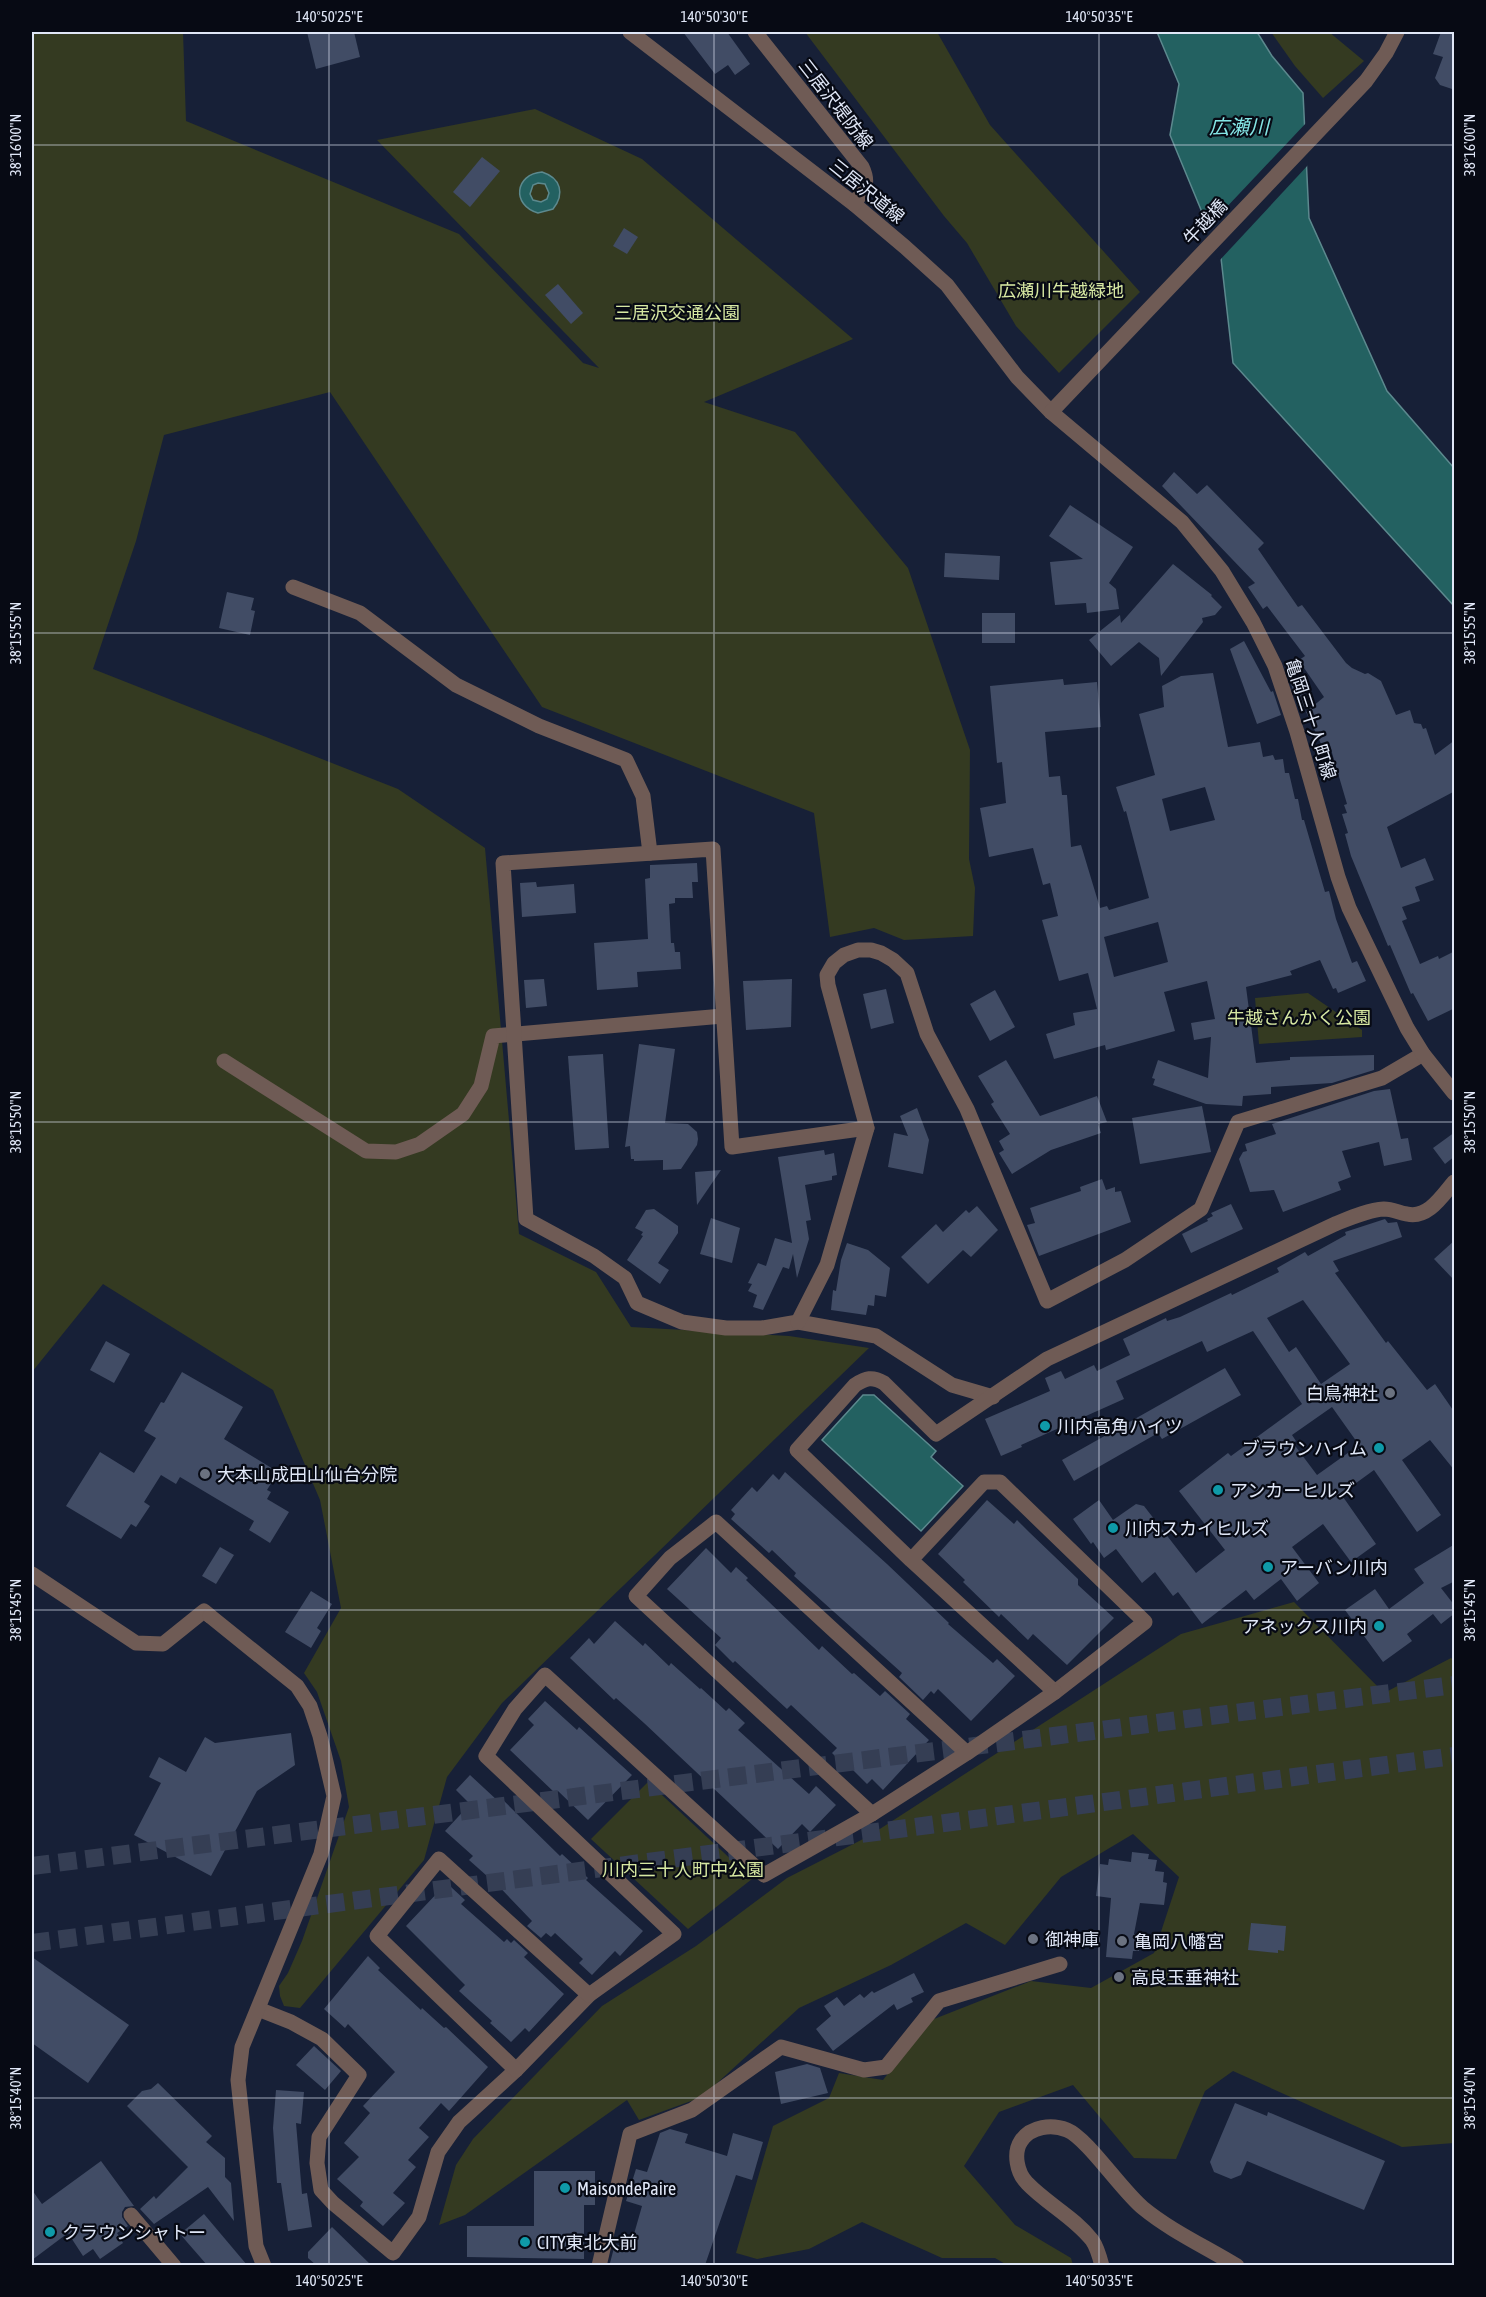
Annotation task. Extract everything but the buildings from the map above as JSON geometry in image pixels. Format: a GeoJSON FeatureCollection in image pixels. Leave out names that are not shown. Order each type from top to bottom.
{"type":"FeatureCollection","features":[{"type":"Feature","properties":{"kind":"street","name":"三居沢道線"},"geometry":{"type":"LineString","coordinates":[[630,32],[854,204],[905,247],[947,285],[1017,377],[1051,411]]}},
{"type":"Feature","properties":{"kind":"street","name":"三居沢堤防線"},"geometry":{"type":"LineString","coordinates":[[755,32],[862,167],[867,177],[865,188],[854,204]]}},
{"type":"Feature","properties":{"kind":"street","name":"牛越橋"},"geometry":{"type":"LineString","coordinates":[[1051,411],[1073,391],[1365,81],[1386,53],[1397,32]]}},
{"type":"Feature","properties":{"kind":"street","name":"亀岡三十人町線"},"geometry":{"type":"LineString","coordinates":[[1051,411],[1182,522],[1222,571],[1253,622],[1275,666],[1349,908],[1397,1011],[1423,1054],[1455,1093]]}},
{"type":"Feature","properties":{"kind":"street"},"geometry":{"type":"LineString","coordinates":[[293,587],[360,613],[456,685],[539,726],[626,760],[643,796],[650,853]]}},
{"type":"Feature","properties":{"kind":"street"},"geometry":{"type":"LineString","coordinates":[[867,1128],[732,1147],[713,849],[503,862],[526,1219],[594,1256],[625,1278],[637,1303],[682,1322],[726,1328],[762,1328],[798,1322],[876,1336],[952,1385],[993,1397]]}},
{"type":"Feature","properties":{"kind":"street"},"geometry":{"type":"LineString","coordinates":[[798,1322],[827,1265],[867,1128],[828,985],[828,975],[834,963],[844,955],[858,950],[881,952],[907,973],[927,1034],[967,1109],[1047,1301],[1125,1260],[1201,1209],[1238,1122],[1382,1078],[1423,1054]]}},
{"type":"Feature","properties":{"kind":"street"},"geometry":{"type":"LineString","coordinates":[[224,1061],[366,1150],[396,1152],[420,1144],[463,1114],[481,1086],[493,1036],[723,1016]]}},
{"type":"Feature","properties":{"kind":"street"},"geometry":{"type":"LineString","coordinates":[[1055,1692],[797,1450],[855,1385],[865,1378],[875,1378],[884,1383],[936,1434],[1047,1359],[1335,1224],[1383,1209],[1392,1209],[1409,1215],[1421,1214],[1431,1208],[1455,1182]]}},
{"type":"Feature","properties":{"kind":"street"},"geometry":{"type":"LineString","coordinates":[[258,2009],[291,2022],[322,2039],[359,2075],[319,2137],[317,2163],[321,2190],[333,2203],[393,2253],[419,2217],[438,2152],[459,2122],[516,2070],[589,1995],[674,1934],[486,1756],[515,1709],[545,1675],[764,1875],[872,1814],[968,1753],[1055,1692],[1145,1622],[1000,1482],[984,1482],[912,1560]]}},
{"type":"Feature","properties":{"kind":"street"},"geometry":{"type":"LineString","coordinates":[[872,1814],[636,1596],[670,1558],[716,1522],[968,1753]]}},
{"type":"Feature","properties":{"kind":"street"},"geometry":{"type":"LineString","coordinates":[[32,1574],[136,1643],[162,1644],[204,1611],[297,1686],[310,1706],[320,1736],[334,1796],[321,1854],[242,2047],[238,2080],[256,2246],[264,2265]]}},
{"type":"Feature","properties":{"kind":"street"},"geometry":{"type":"LineString","coordinates":[[516,2070],[376,1936],[439,1858],[589,1995]]}},
{"type":"Feature","properties":{"kind":"street"},"geometry":{"type":"LineString","coordinates":[[598,2265],[630,2133],[692,2110],[782,2047],[864,2070],[886,2067],[939,2001],[1060,1964]]}},
{"type":"Feature","properties":{"kind":"street"},"geometry":{"type":"LineString","coordinates":[[1102,2265],[1094,2242],[1073,2221],[1025,2182],[1019,2171],[1018,2148],[1030,2132],[1041,2128],[1056,2127],[1077,2136],[1127,2194],[1144,2209],[1237,2265]]}},
{"type":"Feature","properties":{"kind":"street"},"geometry":{"type":"LineString","coordinates":[[131,2215],[174,2265]]}},
{"type":"Feature","properties":{"kind":"green space","name":"三居沢交通公園"},"geometry":{"type":"Polygon","coordinates":[[[32,32],[183,32],[186,121],[459,234],[583,363],[599,368],[377,140],[535,109],[642,159],[853,339],[704,402],[795,432],[908,568],[970,750],[969,859],[975,888],[973,936],[904,940],[874,928],[830,937],[814,813],[542,707],[330,392],[164,435],[136,541],[93,669],[398,789],[485,848],[519,1234],[596,1272],[631,1327],[789,1336],[869,1348],[502,1703],[447,1777],[424,1860],[300,2008],[284,2006],[279,1986],[288,1973],[302,1941],[349,1807],[341,1761],[317,1692],[304,1673],[341,1608],[320,1500],[273,1390],[103,1284],[32,1372],[32,32]]]}},
{"type":"Feature","properties":{"kind":"green space","name":"広瀬川牛越緑地"},"geometry":{"type":"Polygon","coordinates":[[[805,32],[937,32],[990,125],[1140,292],[1059,373],[1016,326],[967,243],[944,216],[805,32]]]}},
{"type":"Feature","properties":{"kind":"green space"},"geometry":{"type":"Polygon","coordinates":[[[1271,32],[1329,32],[1364,61],[1323,98],[1295,66],[1271,32]]]}},
{"type":"Feature","properties":{"kind":"green space","name":"牛越さんかく公園"},"geometry":{"type":"Polygon","coordinates":[[[1308,993],[1362,1030],[1362,1037],[1259,1044],[1255,998],[1308,993]]]}},
{"type":"Feature","properties":{"kind":"green space"},"geometry":{"type":"Polygon","coordinates":[[[1294,1602],[1384,1693],[1451,1658],[1454,1660],[1454,2143],[1402,2147],[1233,2071],[1205,2091],[1176,2159],[1134,2158],[1073,2085],[999,2112],[964,2166],[1015,2225],[1071,2258],[1073,2265],[1007,2265],[995,2258],[942,2258],[862,2222],[809,2249],[757,2259],[736,2253],[773,2126],[829,2098],[839,2073],[883,2080],[929,2021],[1031,1981],[1091,1988],[1154,1953],[1179,1877],[1133,1834],[1061,1877],[1005,1945],[966,1923],[891,1965],[799,2008],[702,2097],[639,2120],[627,2100],[465,2215],[439,2225],[456,2165],[473,2139],[602,2006],[696,1946],[787,1878],[869,1836],[1181,1634],[1294,1602]]]}},
{"type":"Feature","properties":{"kind":"green space","name":"川内三十人町中公園"},"geometry":{"type":"Polygon","coordinates":[[[648,1782],[752,1879],[688,1929],[591,1839],[648,1782]]]}},
{"type":"Feature","properties":{"kind":"water","name":"広瀬川"},"geometry":{"type":"Polygon","coordinates":[[[1157,32],[1257,32],[1272,56],[1303,93],[1309,218],[1387,391],[1454,468],[1454,606],[1233,363],[1221,258],[1170,135],[1179,84],[1157,32]]]}},
{"type":"Feature","properties":{"kind":"water"},"geometry":{"type":"Polygon","coordinates":[[[542,172],[557,182],[560,192],[553,209],[538,213],[523,204],[520,197],[522,184],[533,174],[542,172]],[[545,184],[533,185],[530,194],[533,200],[541,202],[547,199],[549,193],[545,184]]]}},
{"type":"Feature","properties":{"kind":"water"},"geometry":{"type":"Polygon","coordinates":[[[863,1395],[874,1395],[936,1451],[931,1457],[963,1486],[921,1531],[822,1440],[863,1395]]]}},
{"type":"Feature","properties":{"kind":"pier"},"geometry":{"type":"Polygon","coordinates":[[[1307,122],[1309,164],[1219,261],[1206,229],[1307,122]]]}},
{"type":"Feature","properties":{"kind":"tunnel"},"geometry":{"type":"LineString","coordinates":[[32,1866],[1454,1685]]}},
{"type":"Feature","properties":{"kind":"tunnel"},"geometry":{"type":"LineString","coordinates":[[32,1943],[1454,1756]]}},
{"type":"Feature","properties":{"kind":"place","name":"白鳥神社"},"geometry":{"type":"Point","coordinates":[1390,1393]}},
{"type":"Feature","properties":{"kind":"place","name":"川内高角ハイツ"},"geometry":{"type":"Point","coordinates":[1045,1426]}},
{"type":"Feature","properties":{"kind":"place","name":"ブラウンハイム"},"geometry":{"type":"Point","coordinates":[1379,1448]}},
{"type":"Feature","properties":{"kind":"place","name":"大本山成田山仙台分院"},"geometry":{"type":"Point","coordinates":[205,1474]}},
{"type":"Feature","properties":{"kind":"place","name":"アンカーヒルズ"},"geometry":{"type":"Point","coordinates":[1218,1490]}},
{"type":"Feature","properties":{"kind":"place","name":"川内スカイヒルズ"},"geometry":{"type":"Point","coordinates":[1113,1528]}},
{"type":"Feature","properties":{"kind":"place","name":"アーバン川内"},"geometry":{"type":"Point","coordinates":[1268,1567]}},
{"type":"Feature","properties":{"kind":"place","name":"アネックス川内"},"geometry":{"type":"Point","coordinates":[1379,1626]}},
{"type":"Feature","properties":{"kind":"place","name":"御神庫"},"geometry":{"type":"Point","coordinates":[1033,1939]}},
{"type":"Feature","properties":{"kind":"place","name":"亀岡八幡宮"},"geometry":{"type":"Point","coordinates":[1122,1941]}},
{"type":"Feature","properties":{"kind":"place","name":"高良玉垂神社"},"geometry":{"type":"Point","coordinates":[1119,1977]}},
{"type":"Feature","properties":{"kind":"place","name":"MaisondePaire"},"geometry":{"type":"Point","coordinates":[565,2188]}},
{"type":"Feature","properties":{"kind":"place","name":"クラウンシャトー"},"geometry":{"type":"Point","coordinates":[50,2232]}},
{"type":"Feature","properties":{"kind":"place","name":"CITY東北大前"},"geometry":{"type":"Point","coordinates":[525,2242]}}]}
